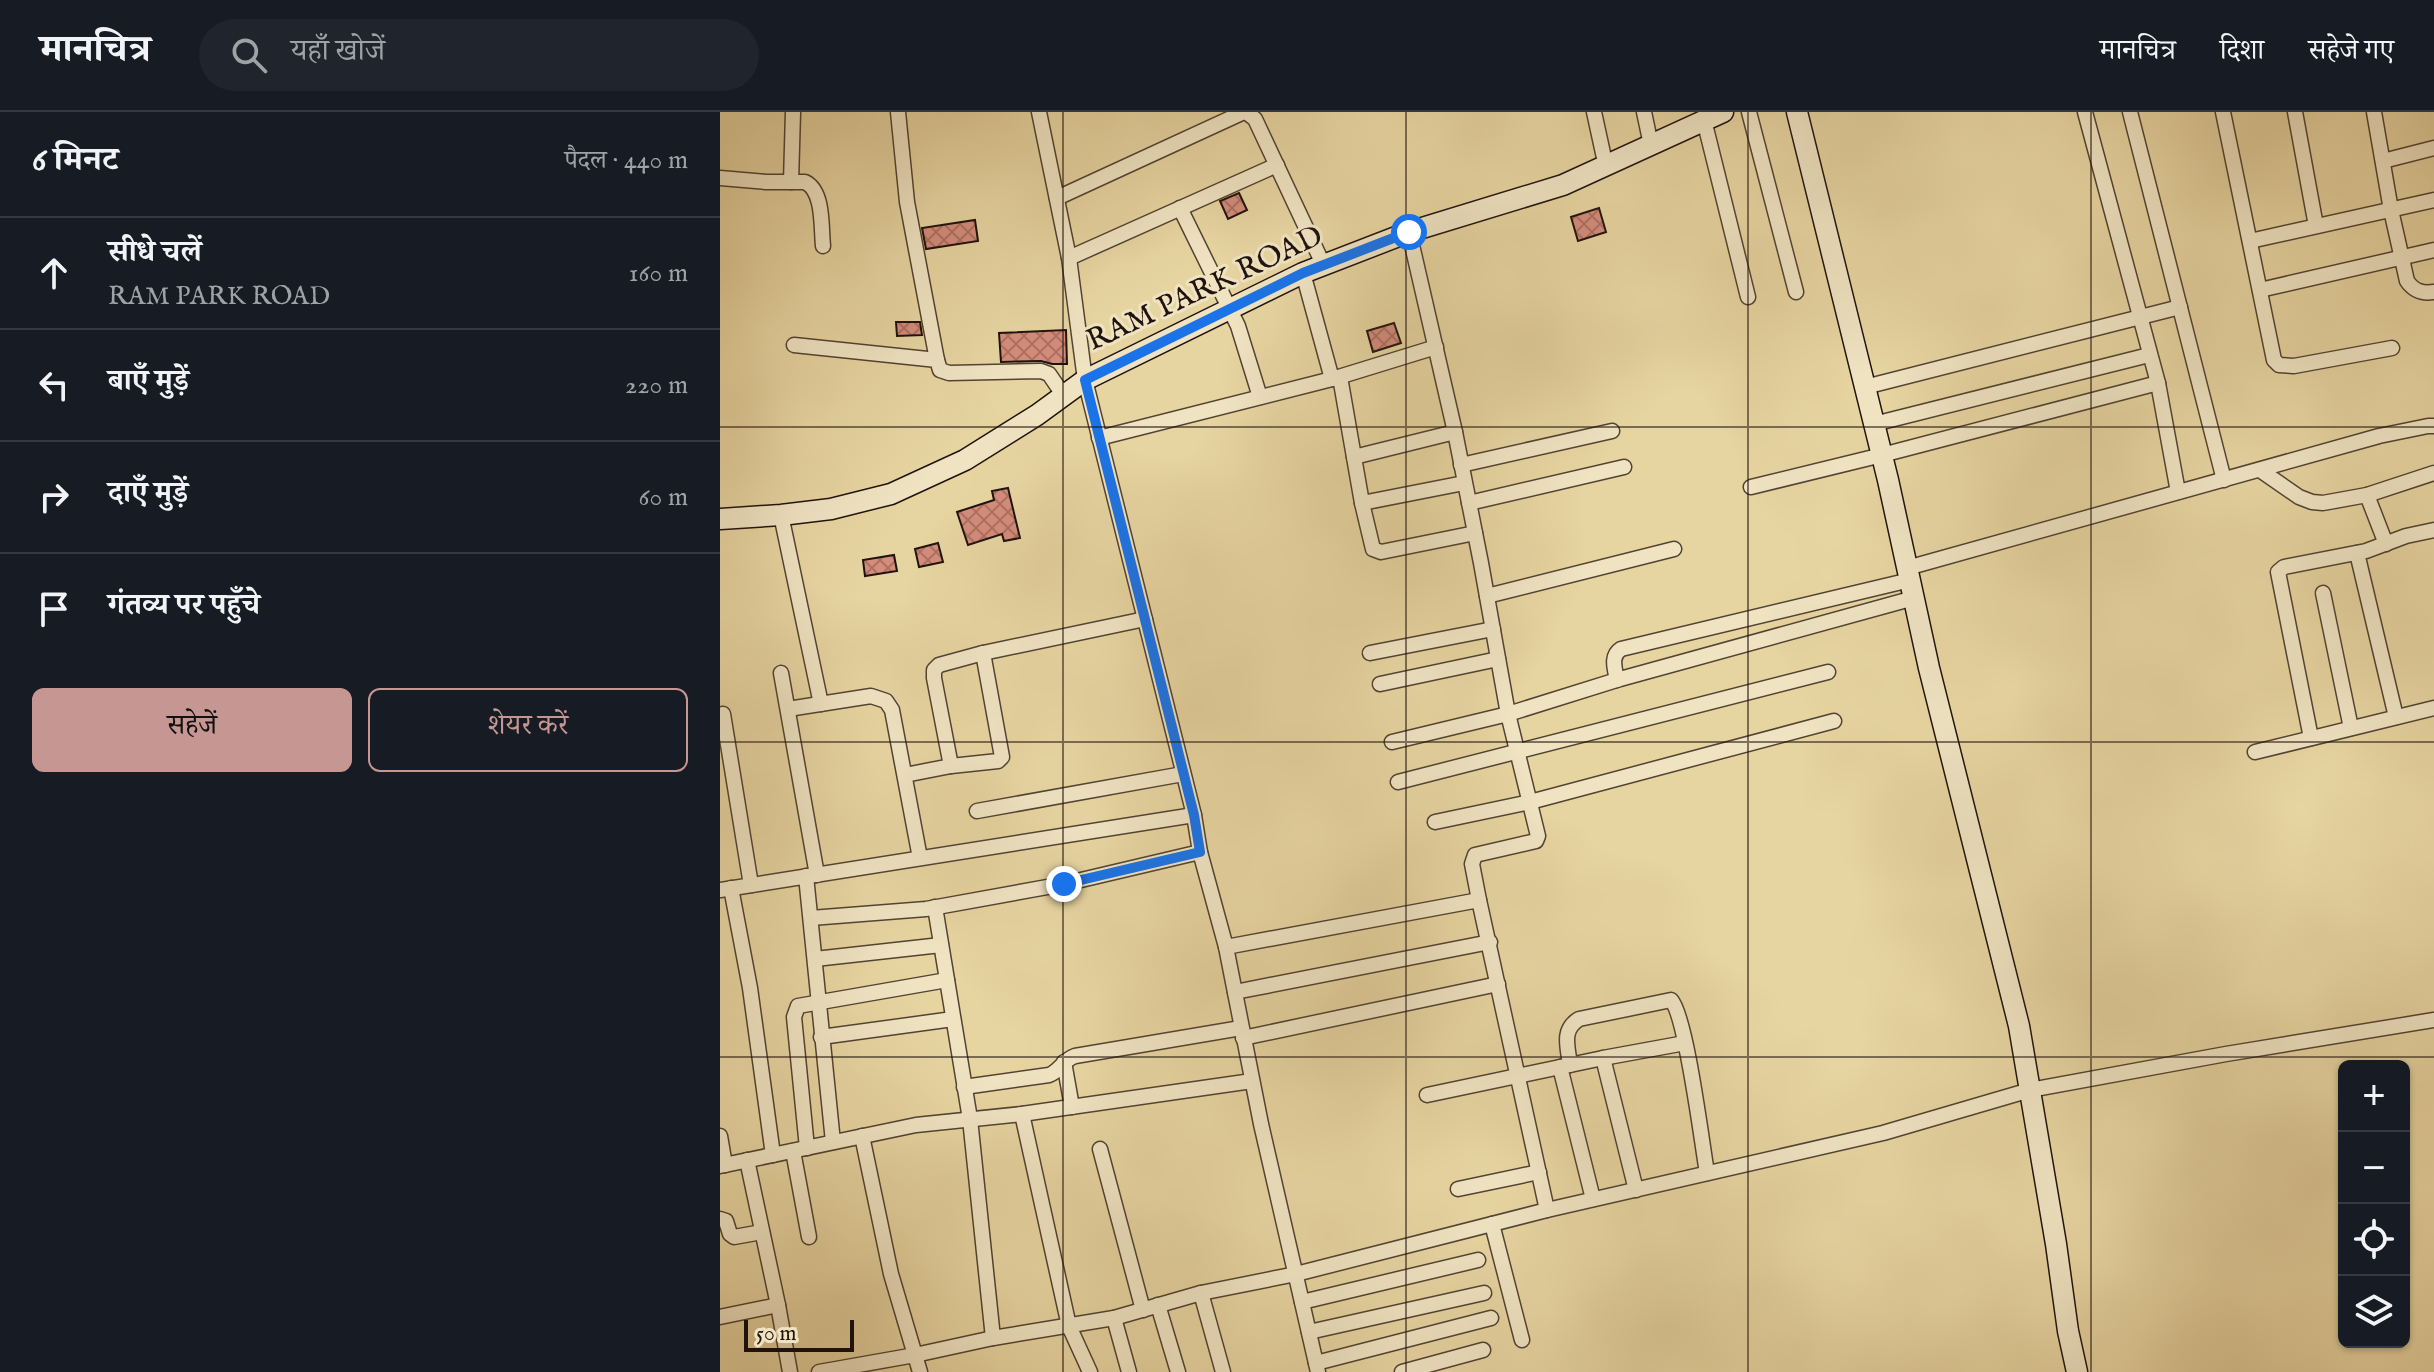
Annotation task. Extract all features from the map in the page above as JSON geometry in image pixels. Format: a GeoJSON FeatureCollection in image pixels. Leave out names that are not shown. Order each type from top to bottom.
{"type":"FeatureCollection","features":[{"type":"Feature","properties":{"kind":"street"},"geometry":{"type":"LineString","coordinates":[[791,182],[793,112]]}},
{"type":"Feature","properties":{"kind":"street"},"geometry":{"type":"LineString","coordinates":[[898,112],[907,202],[940,370],[949,373],[1041,371],[1049,374],[1064,396]]}},
{"type":"Feature","properties":{"kind":"street"},"geometry":{"type":"LineString","coordinates":[[1039,112],[1069,258],[1085,380],[1226,947],[1252,1081],[1317,1368],[1491,1318]]}},
{"type":"Feature","properties":{"kind":"street"},"geometry":{"type":"LineString","coordinates":[[1057,198],[1245,112],[1255,119],[1323,264]]}},
{"type":"Feature","properties":{"kind":"street"},"geometry":{"type":"LineString","coordinates":[[1594,112],[1606,167]]}},
{"type":"Feature","properties":{"kind":"street"},"geometry":{"type":"LineString","coordinates":[[1644,112],[1651,145]]}},
{"type":"Feature","properties":{"kind":"street"},"geometry":{"type":"LineString","coordinates":[[1749,112],[1796,292]]}},
{"type":"Feature","properties":{"kind":"street"},"geometry":{"type":"LineString","coordinates":[[1797,112],[1882,455],[1970,838],[2019,1026],[2077,1372]]}},
{"type":"Feature","properties":{"kind":"street"},"geometry":{"type":"LineString","coordinates":[[2085,112],[2158,383],[2178,492]]}},
{"type":"Feature","properties":{"kind":"street"},"geometry":{"type":"LineString","coordinates":[[2130,112],[2224,480]]}},
{"type":"Feature","properties":{"kind":"street"},"geometry":{"type":"LineString","coordinates":[[2223,112],[2272,351],[2279,365],[2294,366],[2392,348]]}},
{"type":"Feature","properties":{"kind":"street"},"geometry":{"type":"LineString","coordinates":[[2295,112],[2316,226]]}},
{"type":"Feature","properties":{"kind":"street"},"geometry":{"type":"LineString","coordinates":[[2374,112],[2401,258],[2412,288],[2419,292],[2434,292]]}},
{"type":"Feature","properties":{"kind":"street"},"geometry":{"type":"LineString","coordinates":[[1717,114],[1748,297]]}},
{"type":"Feature","properties":{"kind":"street","name":"RAM PARK ROAD"},"geometry":{"type":"LineString","coordinates":[[720,519],[831,509],[891,494],[965,460],[1037,415],[1085,380],[1303,273],[1409,232],[1550,189],[1606,167],[1717,114]]}},
{"type":"Feature","properties":{"kind":"street"},"geometry":{"type":"LineString","coordinates":[[2383,161],[2434,148]]}},
{"type":"Feature","properties":{"kind":"street"},"geometry":{"type":"LineString","coordinates":[[1069,258],[1277,165]]}},
{"type":"Feature","properties":{"kind":"street"},"geometry":{"type":"LineString","coordinates":[[720,178],[753,182],[805,182],[814,187],[823,246]]}},
{"type":"Feature","properties":{"kind":"street"},"geometry":{"type":"LineString","coordinates":[[2250,241],[2434,200]]}},
{"type":"Feature","properties":{"kind":"street"},"geometry":{"type":"LineString","coordinates":[[1180,208],[1238,326],[1260,397]]}},
{"type":"Feature","properties":{"kind":"street"},"geometry":{"type":"LineString","coordinates":[[1409,232],[1455,432],[1508,714],[1538,836],[1536,841],[1475,855],[1472,859],[1547,1210]]}},
{"type":"Feature","properties":{"kind":"street"},"geometry":{"type":"LineString","coordinates":[[2260,290],[2434,250]]}},
{"type":"Feature","properties":{"kind":"street"},"geometry":{"type":"LineString","coordinates":[[1303,273],[1336,378],[1372,546],[1376,551],[1475,533]]}},
{"type":"Feature","properties":{"kind":"street"},"geometry":{"type":"LineString","coordinates":[[1865,387],[2180,307]]}},
{"type":"Feature","properties":{"kind":"street"},"geometry":{"type":"LineString","coordinates":[[794,345],[937,360]]}},
{"type":"Feature","properties":{"kind":"street"},"geometry":{"type":"LineString","coordinates":[[1099,438],[1336,378],[1436,347]]}},
{"type":"Feature","properties":{"kind":"street"},"geometry":{"type":"LineString","coordinates":[[1874,424],[2149,355]]}},
{"type":"Feature","properties":{"kind":"street"},"geometry":{"type":"LineString","coordinates":[[1751,487],[2158,383]]}},
{"type":"Feature","properties":{"kind":"street"},"geometry":{"type":"LineString","coordinates":[[1392,742],[1508,714],[1617,680],[2178,492],[2379,436],[2434,426]]}},
{"type":"Feature","properties":{"kind":"street"},"geometry":{"type":"LineString","coordinates":[[1461,465],[1612,431]]}},
{"type":"Feature","properties":{"kind":"street"},"geometry":{"type":"LineString","coordinates":[[1354,457],[1455,432]]}},
{"type":"Feature","properties":{"kind":"street"},"geometry":{"type":"LineString","coordinates":[[1469,503],[1624,467]]}},
{"type":"Feature","properties":{"kind":"street"},"geometry":{"type":"LineString","coordinates":[[2260,470],[2299,497],[2323,503],[2367,495],[2434,473]]}},
{"type":"Feature","properties":{"kind":"street"},"geometry":{"type":"LineString","coordinates":[[1362,503],[1464,483]]}},
{"type":"Feature","properties":{"kind":"street"},"geometry":{"type":"LineString","coordinates":[[2367,495],[2386,544]]}},
{"type":"Feature","properties":{"kind":"street"},"geometry":{"type":"LineString","coordinates":[[781,515],[821,704]]}},
{"type":"Feature","properties":{"kind":"street"},"geometry":{"type":"LineString","coordinates":[[2311,738],[2278,572],[2284,567],[2357,553],[2434,530]]}},
{"type":"Feature","properties":{"kind":"street"},"geometry":{"type":"LineString","coordinates":[[1487,596],[1674,549]]}},
{"type":"Feature","properties":{"kind":"street"},"geometry":{"type":"LineString","coordinates":[[2357,553],[2396,717]]}},
{"type":"Feature","properties":{"kind":"street"},"geometry":{"type":"LineString","coordinates":[[1617,680],[1614,661],[1621,649],[1910,582]]}},
{"type":"Feature","properties":{"kind":"street"},"geometry":{"type":"LineString","coordinates":[[2323,593],[2351,728]]}},
{"type":"Feature","properties":{"kind":"street"},"geometry":{"type":"LineString","coordinates":[[951,766],[935,688],[934,670],[939,665],[1145,619]]}},
{"type":"Feature","properties":{"kind":"street"},"geometry":{"type":"LineString","coordinates":[[1370,653],[1493,629]]}},
{"type":"Feature","properties":{"kind":"street"},"geometry":{"type":"LineString","coordinates":[[905,775],[998,761],[1002,757],[983,653]]}},
{"type":"Feature","properties":{"kind":"street"},"geometry":{"type":"LineString","coordinates":[[1380,684],[1498,659]]}},
{"type":"Feature","properties":{"kind":"street"},"geometry":{"type":"LineString","coordinates":[[1398,782],[1828,672]]}},
{"type":"Feature","properties":{"kind":"street"},"geometry":{"type":"LineString","coordinates":[[781,673],[812,875],[811,918],[833,1142]]}},
{"type":"Feature","properties":{"kind":"street"},"geometry":{"type":"LineString","coordinates":[[788,709],[871,696],[886,701],[892,710],[920,858]]}},
{"type":"Feature","properties":{"kind":"street"},"geometry":{"type":"LineString","coordinates":[[2255,752],[2434,708]]}},
{"type":"Feature","properties":{"kind":"street"},"geometry":{"type":"LineString","coordinates":[[723,714],[751,885]]}},
{"type":"Feature","properties":{"kind":"street"},"geometry":{"type":"LineString","coordinates":[[1435,822],[1530,802],[1834,721]]}},
{"type":"Feature","properties":{"kind":"street"},"geometry":{"type":"LineString","coordinates":[[977,811],[1183,774]]}},
{"type":"Feature","properties":{"kind":"street"},"geometry":{"type":"LineString","coordinates":[[773,1155],[750,988],[725,889],[1194,815]]}},
{"type":"Feature","properties":{"kind":"street"},"geometry":{"type":"LineString","coordinates":[[811,918],[935,907],[1064,884],[1200,852]]}},
{"type":"Feature","properties":{"kind":"street"},"geometry":{"type":"LineString","coordinates":[[1226,947],[1479,900]]}},
{"type":"Feature","properties":{"kind":"street"},"geometry":{"type":"LineString","coordinates":[[935,907],[970,1119],[993,1338]]}},
{"type":"Feature","properties":{"kind":"street"},"geometry":{"type":"LineString","coordinates":[[1235,992],[1490,942]]}},
{"type":"Feature","properties":{"kind":"street"},"geometry":{"type":"LineString","coordinates":[[815,959],[941,945]]}},
{"type":"Feature","properties":{"kind":"street"},"geometry":{"type":"LineString","coordinates":[[809,1237],[800,1149],[794,1017],[798,1006],[947,980]]}},
{"type":"Feature","properties":{"kind":"street"},"geometry":{"type":"LineString","coordinates":[[964,1087],[1049,1075],[1075,1056],[1242,1033],[1498,984]]}},
{"type":"Feature","properties":{"kind":"street"},"geometry":{"type":"LineString","coordinates":[[1593,1199],[1565,1066],[1566,1036],[1572,1023],[1579,1019],[1666,1000],[1671,1000],[1677,1007],[1707,1173]]}},
{"type":"Feature","properties":{"kind":"street"},"geometry":{"type":"LineString","coordinates":[[821,1037],[953,1019]]}},
{"type":"Feature","properties":{"kind":"street"},"geometry":{"type":"LineString","coordinates":[[819,1372],[1114,1318],[1201,1293],[1296,1274],[1547,1210],[1883,1133],[2030,1090],[2434,1020]]}},
{"type":"Feature","properties":{"kind":"street"},"geometry":{"type":"LineString","coordinates":[[1427,1095],[1685,1043]]}},
{"type":"Feature","properties":{"kind":"street"},"geometry":{"type":"LineString","coordinates":[[1603,1058],[1636,1190]]}},
{"type":"Feature","properties":{"kind":"street"},"geometry":{"type":"LineString","coordinates":[[1064,1062],[1072,1107]]}},
{"type":"Feature","properties":{"kind":"street"},"geometry":{"type":"LineString","coordinates":[[720,1136],[722,1165],[916,1125],[1022,1114],[1252,1081]]}},
{"type":"Feature","properties":{"kind":"street"},"geometry":{"type":"LineString","coordinates":[[1022,1114],[1069,1326],[1090,1372]]}},
{"type":"Feature","properties":{"kind":"street"},"geometry":{"type":"LineString","coordinates":[[862,1136],[891,1274],[920,1372]]}},
{"type":"Feature","properties":{"kind":"street"},"geometry":{"type":"LineString","coordinates":[[1100,1149],[1143,1310]]}},
{"type":"Feature","properties":{"kind":"street"},"geometry":{"type":"LineString","coordinates":[[747,1160],[790,1372]]}},
{"type":"Feature","properties":{"kind":"street"},"geometry":{"type":"LineString","coordinates":[[1458,1189],[1539,1172]]}},
{"type":"Feature","properties":{"kind":"street"},"geometry":{"type":"LineString","coordinates":[[720,1219],[726,1221],[734,1237],[762,1232]]}},
{"type":"Feature","properties":{"kind":"street"},"geometry":{"type":"LineString","coordinates":[[1492,1224],[1522,1340]]}},
{"type":"Feature","properties":{"kind":"street"},"geometry":{"type":"LineString","coordinates":[[1302,1302],[1478,1260]]}},
{"type":"Feature","properties":{"kind":"street"},"geometry":{"type":"LineString","coordinates":[[1201,1293],[1223,1372]]}},
{"type":"Feature","properties":{"kind":"street"},"geometry":{"type":"LineString","coordinates":[[1309,1332],[1484,1293]]}},
{"type":"Feature","properties":{"kind":"street"},"geometry":{"type":"LineString","coordinates":[[720,1317],[778,1305]]}},
{"type":"Feature","properties":{"kind":"street"},"geometry":{"type":"LineString","coordinates":[[1158,1305],[1178,1372]]}},
{"type":"Feature","properties":{"kind":"street"},"geometry":{"type":"LineString","coordinates":[[1114,1318],[1129,1372]]}},
{"type":"Feature","properties":{"kind":"street"},"geometry":{"type":"LineString","coordinates":[[1402,1372],[1483,1350]]}},
{"type":"Feature","properties":{"kind":"building"},"geometry":{"type":"Polygon","coordinates":[[[1239,193],[1247,210],[1228,219],[1220,201],[1239,193]]]}},
{"type":"Feature","properties":{"kind":"building"},"geometry":{"type":"Polygon","coordinates":[[[1599,208],[1606,232],[1578,241],[1571,217],[1599,208]]]}},
{"type":"Feature","properties":{"kind":"building"},"geometry":{"type":"Polygon","coordinates":[[[975,220],[978,241],[926,249],[922,228],[975,220]]]}},
{"type":"Feature","properties":{"kind":"building"},"geometry":{"type":"Polygon","coordinates":[[[896,322],[920,322],[922,335],[897,336],[896,322]]]}},
{"type":"Feature","properties":{"kind":"building"},"geometry":{"type":"Polygon","coordinates":[[[1394,323],[1401,343],[1373,352],[1367,331],[1394,323]]]}},
{"type":"Feature","properties":{"kind":"building"},"geometry":{"type":"Polygon","coordinates":[[[1066,330],[1067,364],[1001,362],[999,333],[1066,330]]]}},
{"type":"Feature","properties":{"kind":"building"},"geometry":{"type":"Polygon","coordinates":[[[1008,488],[1020,538],[1004,541],[1002,534],[968,545],[957,512],[994,500],[992,491],[1008,488]]]}},
{"type":"Feature","properties":{"kind":"building"},"geometry":{"type":"Polygon","coordinates":[[[938,543],[943,562],[919,567],[915,549],[938,543]]]}},
{"type":"Feature","properties":{"kind":"building"},"geometry":{"type":"Polygon","coordinates":[[[894,555],[897,571],[865,576],[863,560],[894,555]]]}},
{"type":"Feature","properties":{"kind":"route"},"geometry":{"type":"LineString","coordinates":[[1064,884],[1200,852],[1194,815],[1085,380],[1261,292],[1323,264],[1409,232]]}}]}
